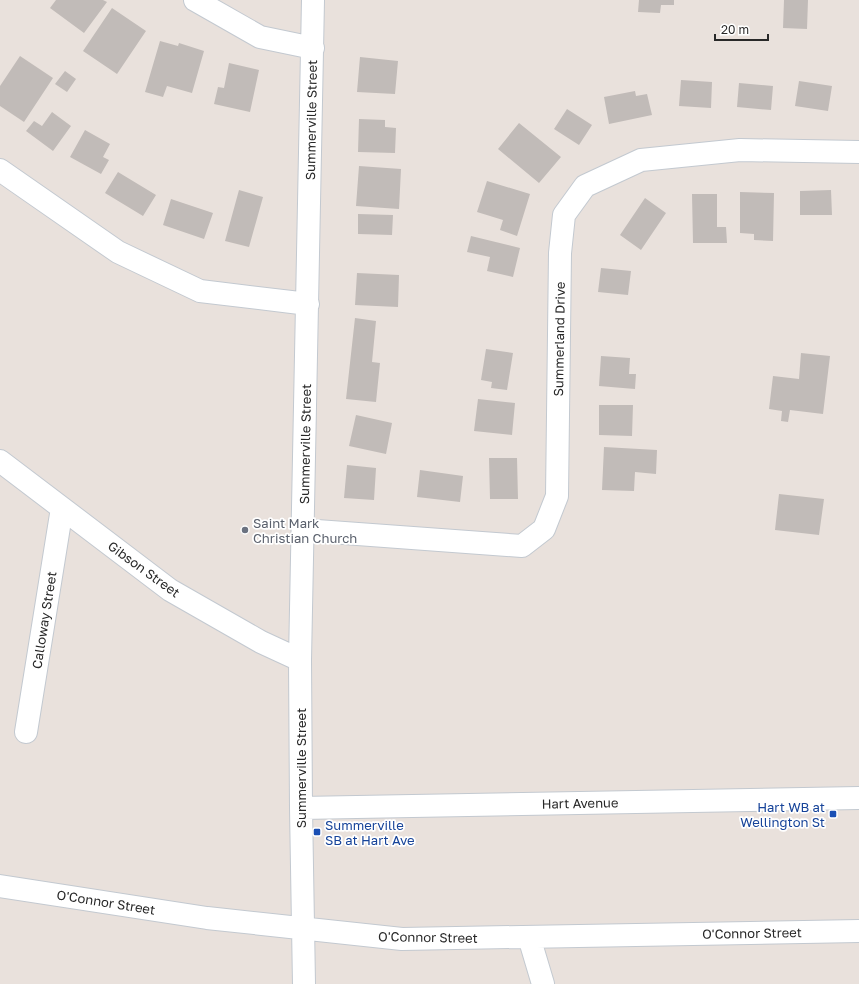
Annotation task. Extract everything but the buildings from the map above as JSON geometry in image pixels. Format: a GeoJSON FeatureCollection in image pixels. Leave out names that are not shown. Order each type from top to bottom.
{"type":"FeatureCollection","features":[{"type":"Feature","properties":{"kind":"street"},"geometry":{"type":"LineString","coordinates":[[195,0],[260,37],[313,48]]}},
{"type":"Feature","properties":{"kind":"street","name":"Summerville Street"},"geometry":{"type":"LineString","coordinates":[[304,984],[300,660],[314,0]]}},
{"type":"Feature","properties":{"kind":"street","name":"Summerland Drive"},"geometry":{"type":"LineString","coordinates":[[303,530],[522,546],[544,529],[557,496],[560,253],[564,215],[585,186],[641,160],[740,150],[859,152]]}},
{"type":"Feature","properties":{"kind":"street"},"geometry":{"type":"LineString","coordinates":[[0,170],[118,252],[200,291],[308,304]]}},
{"type":"Feature","properties":{"kind":"street","name":"Gibson Street"},"geometry":{"type":"LineString","coordinates":[[0,461],[170,590],[262,642],[300,660]]}},
{"type":"Feature","properties":{"kind":"street","name":"Calloway Street"},"geometry":{"type":"LineString","coordinates":[[26,732],[62,508]]}},
{"type":"Feature","properties":{"kind":"street","name":"Hart Avenue"},"geometry":{"type":"LineString","coordinates":[[301,808],[859,798]]}},
{"type":"Feature","properties":{"kind":"street","name":"O'Connor Street"},"geometry":{"type":"LineString","coordinates":[[0,886],[207,918],[402,939],[859,931]]}},
{"type":"Feature","properties":{"kind":"street"},"geometry":{"type":"LineString","coordinates":[[529,937],[543,984]]}},
{"type":"Feature","properties":{"kind":"place","name":"Saint Mark Christian Church"},"geometry":{"type":"Point","coordinates":[245,530]}},
{"type":"Feature","properties":{"kind":"place","name":"Hart WB at Wellington St"},"geometry":{"type":"Point","coordinates":[833,814]}},
{"type":"Feature","properties":{"kind":"place","name":"Summerville SB at Hart Ave"},"geometry":{"type":"Point","coordinates":[317,832]}}]}
